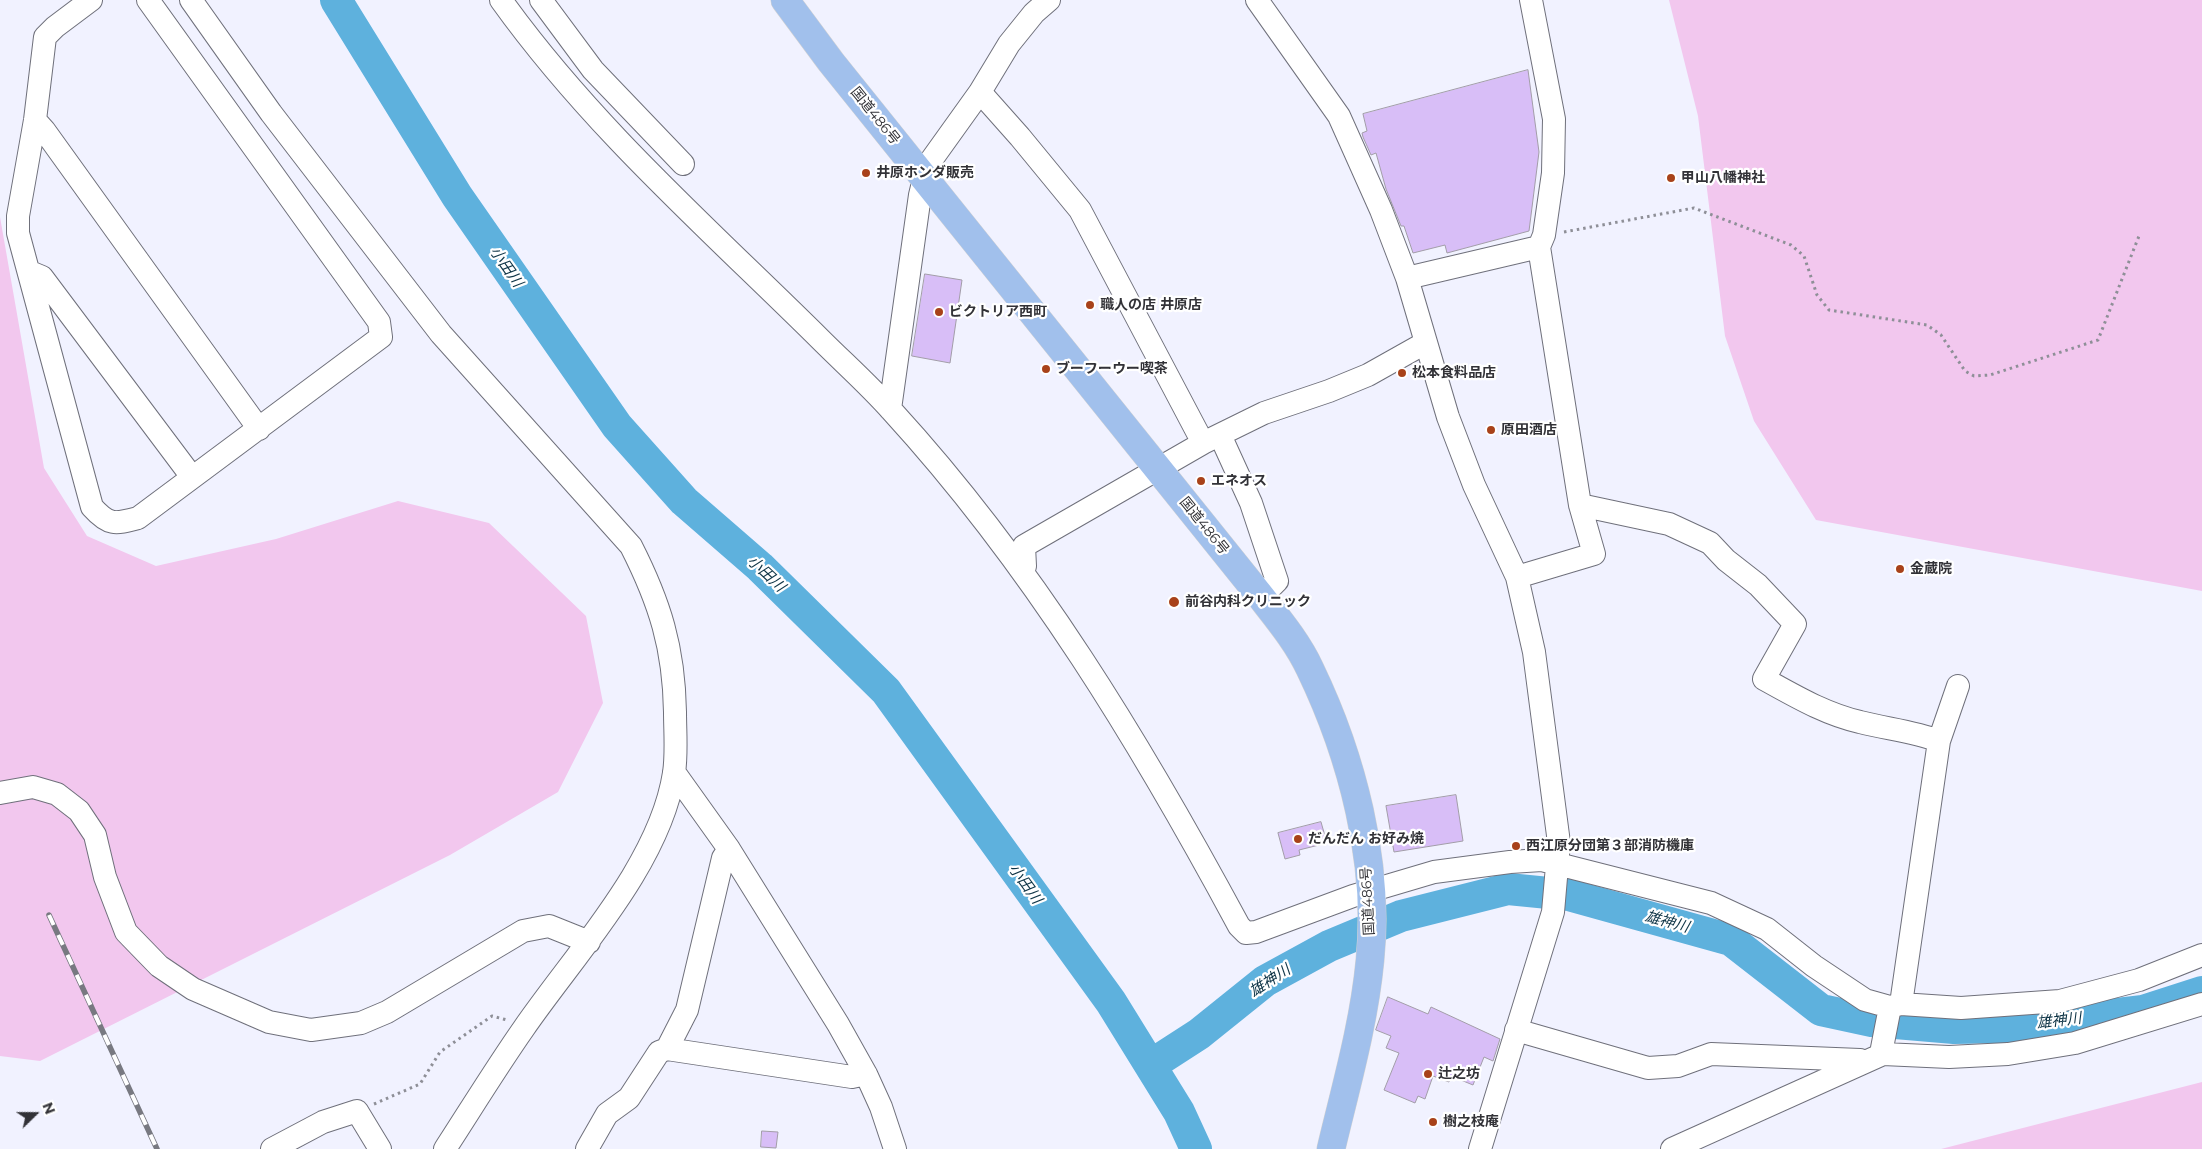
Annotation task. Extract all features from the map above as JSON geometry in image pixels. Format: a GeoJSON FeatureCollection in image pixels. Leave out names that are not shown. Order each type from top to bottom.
{"type":"FeatureCollection","features":[{"type":"Feature","properties":{"kind":"highway","name":"国道486号"},"geometry":{"type":"LineString","coordinates":[[785,0],[831,62],[1261,597],[1290,635],[1310,668],[1341,741],[1360,812],[1371,896],[1370,958],[1362,1021],[1331,1149]]}},
{"type":"Feature","properties":{"kind":"street"},"geometry":{"type":"LineString","coordinates":[[91,0],[55,26],[45,37],[35,120],[18,216],[18,233],[92,507],[104,521],[118,524],[138,518],[381,337],[379,322],[148,0]]}},
{"type":"Feature","properties":{"kind":"street"},"geometry":{"type":"LineString","coordinates":[[191,0],[271,113],[441,334],[631,546],[648,580],[667,633],[674,678],[674,772],[664,812],[635,871],[589,942],[524,1028],[445,1149]]}},
{"type":"Feature","properties":{"kind":"street"},"geometry":{"type":"LineString","coordinates":[[501,0],[530,39],[582,101],[653,176],[890,409],[960,492],[1023,573],[1078,651],[1183,822],[1239,926],[1246,933],[1256,932],[1371,896],[1434,872],[1534,860],[1558,868],[1711,903],[1767,929],[1814,966],[1865,1000],[1893,1009],[1961,1008],[2060,1001],[2139,980],[2202,955]]}},
{"type":"Feature","properties":{"kind":"street"},"geometry":{"type":"LineString","coordinates":[[523,0],[531,30],[530,39]]}},
{"type":"Feature","properties":{"kind":"street"},"geometry":{"type":"LineString","coordinates":[[541,0],[592,70],[683,164]]}},
{"type":"Feature","properties":{"kind":"street"},"geometry":{"type":"LineString","coordinates":[[890,409],[920,195],[927,166],[980,92],[1009,44],[1034,13],[1049,0]]}},
{"type":"Feature","properties":{"kind":"street"},"geometry":{"type":"LineString","coordinates":[[1257,0],[1339,116],[1381,210],[1406,278],[1448,416],[1474,485],[1517,577],[1534,652],[1560,843],[1554,912],[1480,1149]]}},
{"type":"Feature","properties":{"kind":"street"},"geometry":{"type":"LineString","coordinates":[[1517,577],[1594,554],[1580,504],[1542,241],[1553,174],[1554,119],[1530,0]]}},
{"type":"Feature","properties":{"kind":"street"},"geometry":{"type":"LineString","coordinates":[[980,92],[1080,210],[1211,439],[1250,503],[1277,581],[1261,597]]}},
{"type":"Feature","properties":{"kind":"street"},"geometry":{"type":"LineString","coordinates":[[641,119],[653,176]]}},
{"type":"Feature","properties":{"kind":"street"},"geometry":{"type":"LineString","coordinates":[[35,120],[259,429]]}},
{"type":"Feature","properties":{"kind":"street"},"geometry":{"type":"LineString","coordinates":[[1406,278],[1542,241]]}},
{"type":"Feature","properties":{"kind":"street"},"geometry":{"type":"LineString","coordinates":[[30,272],[42,278],[192,477]]}},
{"type":"Feature","properties":{"kind":"street"},"geometry":{"type":"LineString","coordinates":[[1023,573],[1025,566],[1024,546],[1157,469],[1211,439],[1264,413],[1329,391],[1368,375],[1425,343]]}},
{"type":"Feature","properties":{"kind":"street"},"geometry":{"type":"LineString","coordinates":[[1580,504],[1669,524],[1710,543],[1726,560],[1758,585],[1795,624],[1764,679],[1818,708],[1859,722],[1916,732],[1939,741]]}},
{"type":"Feature","properties":{"kind":"street"},"geometry":{"type":"LineString","coordinates":[[1672,1149],[1876,1054],[1893,1009],[1939,741],[1958,686]]}},
{"type":"Feature","properties":{"kind":"street"},"geometry":{"type":"LineString","coordinates":[[674,772],[729,850],[838,1024],[866,1074],[881,1107],[895,1149]]}},
{"type":"Feature","properties":{"kind":"street"},"geometry":{"type":"LineString","coordinates":[[0,793],[33,787],[57,794],[79,810],[96,835],[105,878],[126,932],[159,966],[194,989],[270,1022],[311,1030],[361,1023],[387,1012],[523,931],[548,926],[589,942]]}},
{"type":"Feature","properties":{"kind":"street"},"geometry":{"type":"LineString","coordinates":[[667,1049],[686,1010],[723,858],[729,850]]}},
{"type":"Feature","properties":{"kind":"street"},"geometry":{"type":"LineString","coordinates":[[1516,1030],[1648,1068],[1678,1066],[1711,1054],[1876,1054],[1949,1057],[2008,1054],[2075,1043],[2202,1004]]}},
{"type":"Feature","properties":{"kind":"street"},"geometry":{"type":"LineString","coordinates":[[587,1149],[607,1114],[629,1098],[659,1052],[667,1049],[852,1078],[866,1074]]}},
{"type":"Feature","properties":{"kind":"street"},"geometry":{"type":"LineString","coordinates":[[272,1149],[322,1122],[357,1111],[380,1149]]}},
{"type":"Feature","properties":{"kind":"path"},"geometry":{"type":"LineString","coordinates":[[1542,241],[1694,208],[1790,245],[1804,256],[1817,294],[1829,310],[1927,325],[1941,335],[1965,371],[1974,376],[1990,375],[2098,340],[2140,236]]}},
{"type":"Feature","properties":{"kind":"path"},"geometry":{"type":"LineString","coordinates":[[357,1111],[420,1084],[440,1052],[492,1016],[524,1028]]}},
{"type":"Feature","properties":{"kind":"shaded area"},"geometry":{"type":"Polygon","coordinates":[[[1669,0],[2202,0],[2202,591],[1816,520],[1754,421],[1725,336],[1698,116],[1669,0]]]}},
{"type":"Feature","properties":{"kind":"shaded area"},"geometry":{"type":"Polygon","coordinates":[[[0,217],[44,468],[87,536],[156,566],[276,539],[398,501],[489,523],[586,616],[603,703],[558,792],[450,855],[40,1061],[0,1056],[0,217]]]}},
{"type":"Feature","properties":{"kind":"shaded area"},"geometry":{"type":"Polygon","coordinates":[[[2202,1082],[2202,1149],[1941,1149],[2202,1082]]]}},
{"type":"Feature","properties":{"kind":"building"},"geometry":{"type":"Polygon","coordinates":[[[1528,70],[1539,152],[1529,231],[1447,253],[1445,245],[1413,253],[1404,226],[1401,226],[1386,189],[1376,153],[1371,155],[1363,137],[1362,133],[1367,131],[1363,114],[1528,70]]]}},
{"type":"Feature","properties":{"kind":"building","name":"ビクトリア西町"},"geometry":{"type":"Polygon","coordinates":[[[925,274],[962,280],[950,363],[912,356],[925,274]]]}},
{"type":"Feature","properties":{"kind":"building"},"geometry":{"type":"Polygon","coordinates":[[[1456,795],[1463,841],[1394,852],[1386,806],[1456,795]]]}},
{"type":"Feature","properties":{"kind":"building"},"geometry":{"type":"Polygon","coordinates":[[[1321,822],[1327,843],[1299,850],[1300,855],[1285,859],[1278,833],[1321,822]]]}},
{"type":"Feature","properties":{"kind":"building"},"geometry":{"type":"Polygon","coordinates":[[[1388,997],[1428,1014],[1431,1007],[1500,1039],[1493,1061],[1484,1057],[1473,1085],[1451,1076],[1449,1082],[1433,1076],[1425,1099],[1418,1096],[1415,1103],[1384,1090],[1399,1053],[1386,1048],[1391,1036],[1376,1030],[1388,997]]]}},
{"type":"Feature","properties":{"kind":"building"},"geometry":{"type":"Polygon","coordinates":[[[762,1131],[778,1132],[776,1148],[761,1147],[762,1131]]]}},
{"type":"Feature","properties":{"kind":"waterway","name":"小田川"},"geometry":{"type":"LineString","coordinates":[[336,0],[457,196],[617,426],[684,501],[760,567],[886,691],[1111,1002],[1179,1112],[1196,1149]]}},
{"type":"Feature","properties":{"kind":"waterway","name":"雄神川"},"geometry":{"type":"LineString","coordinates":[[1151,1065],[1199,1034],[1265,981],[1329,946],[1401,916],[1508,889],[1569,895],[1731,940],[1821,1010],[1872,1021],[1954,1028],[2006,1027],[2143,1011],[2202,992]]}},
{"type":"Feature","properties":{"kind":"railway"},"geometry":{"type":"LineString","coordinates":[[49,915],[157,1149]]}},
{"type":"Feature","properties":{"kind":"place","name":"井原ホンダ販売"},"geometry":{"type":"Point","coordinates":[866,173]}},
{"type":"Feature","properties":{"kind":"place","name":"甲山八幡神社"},"geometry":{"type":"Point","coordinates":[1671,178]}},
{"type":"Feature","properties":{"kind":"place","name":"職人の店 井原店"},"geometry":{"type":"Point","coordinates":[1090,305]}},
{"type":"Feature","properties":{"kind":"place","name":"ビクトリア西町"},"geometry":{"type":"Point","coordinates":[939,312]}},
{"type":"Feature","properties":{"kind":"place","name":"ブーフーウー喫茶"},"geometry":{"type":"Point","coordinates":[1046,369]}},
{"type":"Feature","properties":{"kind":"place","name":"松本食料品店"},"geometry":{"type":"Point","coordinates":[1402,373]}},
{"type":"Feature","properties":{"kind":"place","name":"原田酒店"},"geometry":{"type":"Point","coordinates":[1491,430]}},
{"type":"Feature","properties":{"kind":"place","name":"エネオス"},"geometry":{"type":"Point","coordinates":[1201,481]}},
{"type":"Feature","properties":{"kind":"place","name":"金蔵院"},"geometry":{"type":"Point","coordinates":[1900,569]}},
{"type":"Feature","properties":{"kind":"place","name":"前谷内科クリニック"},"geometry":{"type":"Point","coordinates":[1174,602]}},
{"type":"Feature","properties":{"kind":"place","name":"だんだん お好み焼"},"geometry":{"type":"Point","coordinates":[1298,839]}},
{"type":"Feature","properties":{"kind":"place","name":"西江原分団第３部消防機庫"},"geometry":{"type":"Point","coordinates":[1516,846]}},
{"type":"Feature","properties":{"kind":"place","name":"辻之坊"},"geometry":{"type":"Point","coordinates":[1428,1074]}},
{"type":"Feature","properties":{"kind":"place","name":"樹之枝庵"},"geometry":{"type":"Point","coordinates":[1433,1122]}}]}
